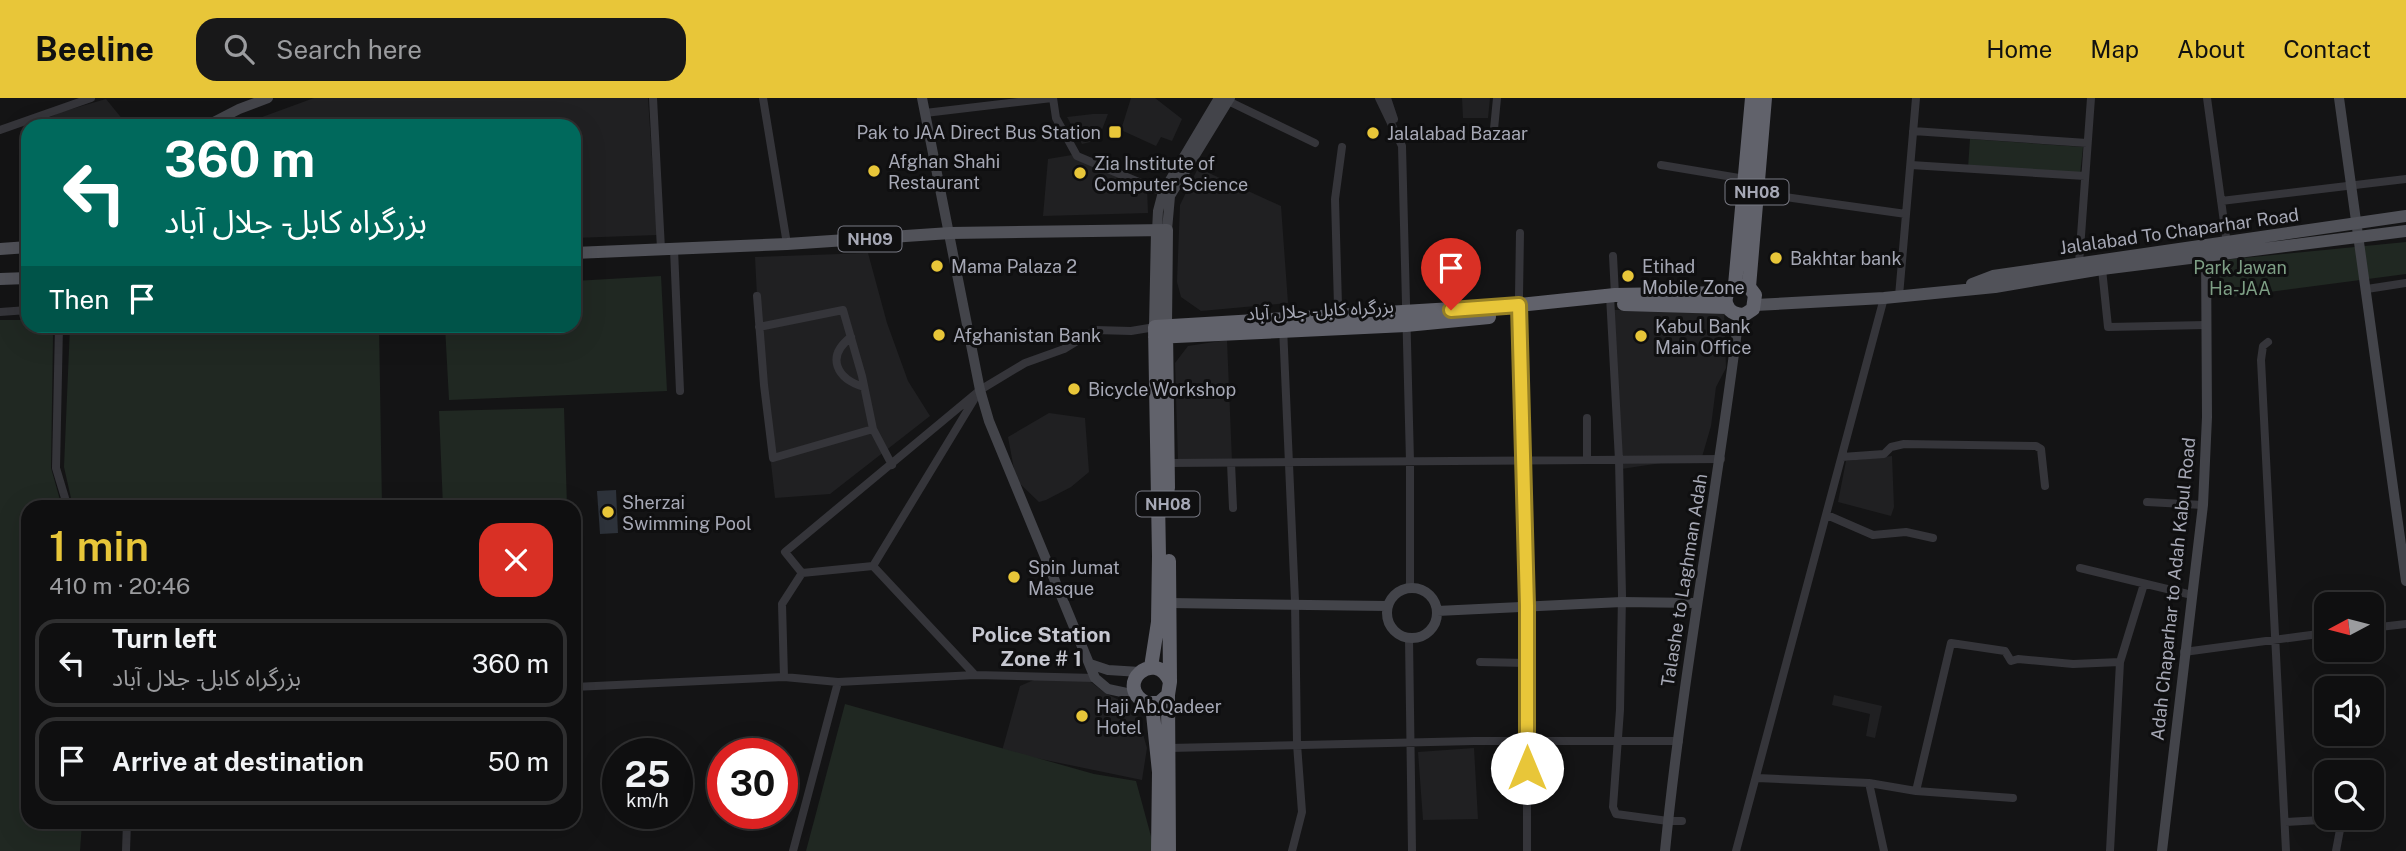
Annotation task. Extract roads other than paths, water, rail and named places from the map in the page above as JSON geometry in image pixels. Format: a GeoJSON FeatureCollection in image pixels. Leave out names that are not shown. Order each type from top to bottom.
{"type":"FeatureCollection","features":[{"type":"Feature","properties":{"kind":"highway","name":"NH08"},"geometry":{"type":"LineString","coordinates":[[1735,297],[1752,98]]}},
{"type":"Feature","properties":{"kind":"highway","name":"NH08"},"geometry":{"type":"LineString","coordinates":[[1735,297],[1757,192],[1765,98]]}},
{"type":"Feature","properties":{"kind":"highway","name":"NH08"},"geometry":{"type":"LineString","coordinates":[[1735,297],[1755,295],[1755,305]]}},
{"type":"Feature","properties":{"kind":"highway","name":"بزرگراه کابل- جلال آباد"},"geometry":{"type":"LineString","coordinates":[[1161,332],[1406,319],[1611,298],[1735,297]]}},
{"type":"Feature","properties":{"kind":"highway","name":"بزرگراه کابل- جلال آباد"},"geometry":{"type":"LineString","coordinates":[[1283,326],[1342,317],[1406,319]]}},
{"type":"Feature","properties":{"kind":"highway","name":"NH08"},"geometry":{"type":"LineString","coordinates":[[1161,332],[1168,463],[1169,851]]}},
{"type":"Feature","properties":{"kind":"highway","name":"NH08"},"geometry":{"type":"LineString","coordinates":[[1146,670],[1158,622],[1161,332]]}},
{"type":"Feature","properties":{"kind":"highway"},"geometry":{"type":"LineString","coordinates":[[1146,670],[1163,671],[1169,688],[1158,703],[1152,704],[1140,700],[1136,695],[1134,683],[1146,670]]}},
{"type":"Feature","properties":{"kind":"highway"},"geometry":{"type":"LineString","coordinates":[[1152,704],[1159,772],[1158,851]]}},
{"type":"Feature","properties":{"kind":"main road"},"geometry":{"type":"LineString","coordinates":[[220,119],[268,98]]}},
{"type":"Feature","properties":{"kind":"main road"},"geometry":{"type":"LineString","coordinates":[[922,98],[980,390],[989,421],[1095,678],[1108,689],[1136,695]]}},
{"type":"Feature","properties":{"kind":"main road"},"geometry":{"type":"LineString","coordinates":[[2339,98],[2406,581]]}},
{"type":"Feature","properties":{"kind":"main road"},"geometry":{"type":"LineString","coordinates":[[1161,332],[1162,230],[1167,194],[1226,99]]}},
{"type":"Feature","properties":{"kind":"main road","name":"Jalalabad To Chaparhar Road"},"geometry":{"type":"LineString","coordinates":[[1755,305],[1884,298],[1995,287],[2406,216]]}},
{"type":"Feature","properties":{"kind":"main road","name":"NH09"},"geometry":{"type":"LineString","coordinates":[[581,253],[787,244],[950,233],[1162,230]]}},
{"type":"Feature","properties":{"kind":"main road","name":"Jalalabad To Chaparhar Road"},"geometry":{"type":"LineString","coordinates":[[2227,248],[2406,231]]}},
{"type":"Feature","properties":{"kind":"main road"},"geometry":{"type":"LineString","coordinates":[[0,248],[21,247]]}},
{"type":"Feature","properties":{"kind":"main road","name":"Jalalabad To Chaparhar Road"},"geometry":{"type":"LineString","coordinates":[[1959,289],[1993,276],[2079,263],[2206,251]]}},
{"type":"Feature","properties":{"kind":"main road","name":"Adah Chaparhar to Adah Kabul Road"},"geometry":{"type":"LineString","coordinates":[[2162,851],[2203,505],[2207,417],[2206,251]]}},
{"type":"Feature","properties":{"kind":"main road"},"geometry":{"type":"LineString","coordinates":[[0,279],[21,278]]}},
{"type":"Feature","properties":{"kind":"main road","name":"Talashe to Laghman Adah"},"geometry":{"type":"LineString","coordinates":[[1665,851],[1696,603],[1721,459],[1735,297]]}},
{"type":"Feature","properties":{"kind":"main road"},"geometry":{"type":"LineString","coordinates":[[1410,587],[1429,593],[1437,611],[1433,628],[1418,638],[1409,638],[1393,629],[1388,621],[1387,606],[1395,593],[1410,587]]}},
{"type":"Feature","properties":{"kind":"main road"},"geometry":{"type":"LineString","coordinates":[[1437,611],[1622,601],[1696,603]]}},
{"type":"Feature","properties":{"kind":"main road"},"geometry":{"type":"LineString","coordinates":[[1169,603],[1387,606]]}},
{"type":"Feature","properties":{"kind":"main road"},"geometry":{"type":"LineString","coordinates":[[1090,664],[1108,670],[1146,670]]}},
{"type":"Feature","properties":{"kind":"street"},"geometry":{"type":"LineString","coordinates":[[31,119],[91,98]]}},
{"type":"Feature","properties":{"kind":"street"},"geometry":{"type":"LineString","coordinates":[[653,98],[680,391]]}},
{"type":"Feature","properties":{"kind":"street"},"geometry":{"type":"LineString","coordinates":[[763,98],[787,244]]}},
{"type":"Feature","properties":{"kind":"street"},"geometry":{"type":"LineString","coordinates":[[925,113],[1053,98],[1056,118],[1077,156],[1167,194]]}},
{"type":"Feature","properties":{"kind":"street"},"geometry":{"type":"LineString","coordinates":[[1379,98],[1402,146]]}},
{"type":"Feature","properties":{"kind":"street"},"geometry":{"type":"LineString","coordinates":[[1387,98],[1402,146],[1410,461],[1410,587]]}},
{"type":"Feature","properties":{"kind":"street"},"geometry":{"type":"LineString","coordinates":[[1493,129],[1497,98]]}},
{"type":"Feature","properties":{"kind":"street"},"geometry":{"type":"LineString","coordinates":[[1899,296],[1916,98]]}},
{"type":"Feature","properties":{"kind":"street"},"geometry":{"type":"LineString","coordinates":[[2079,263],[2091,98]]}},
{"type":"Feature","properties":{"kind":"street"},"geometry":{"type":"LineString","coordinates":[[2207,98],[2227,248]]}},
{"type":"Feature","properties":{"kind":"street"},"geometry":{"type":"LineString","coordinates":[[1226,99],[1315,143]]}},
{"type":"Feature","properties":{"kind":"street"},"geometry":{"type":"LineString","coordinates":[[0,130],[21,123]]}},
{"type":"Feature","properties":{"kind":"street"},"geometry":{"type":"LineString","coordinates":[[1913,131],[2087,143]]}},
{"type":"Feature","properties":{"kind":"street"},"geometry":{"type":"LineString","coordinates":[[1342,147],[1335,199],[1338,306],[1342,317]]}},
{"type":"Feature","properties":{"kind":"street"},"geometry":{"type":"LineString","coordinates":[[1661,165],[1745,179]]}},
{"type":"Feature","properties":{"kind":"street"},"geometry":{"type":"LineString","coordinates":[[1911,165],[2085,176]]}},
{"type":"Feature","properties":{"kind":"street"},"geometry":{"type":"LineString","coordinates":[[2221,201],[2406,178]]}},
{"type":"Feature","properties":{"kind":"street"},"geometry":{"type":"LineString","coordinates":[[1757,192],[1906,214]]}},
{"type":"Feature","properties":{"kind":"street"},"geometry":{"type":"LineString","coordinates":[[1520,233],[1519,309],[1527,606],[1527,851]]}},
{"type":"Feature","properties":{"kind":"street"},"geometry":{"type":"LineString","coordinates":[[1613,256],[1611,298],[1619,460],[1622,601],[1620,710],[1613,807],[1616,814],[1682,821]]}},
{"type":"Feature","properties":{"kind":"street"},"geometry":{"type":"LineString","coordinates":[[2102,269],[2108,327],[2206,325]]}},
{"type":"Feature","properties":{"kind":"street"},"geometry":{"type":"LineString","coordinates":[[2367,289],[2406,283]]}},
{"type":"Feature","properties":{"kind":"street"},"geometry":{"type":"LineString","coordinates":[[757,296],[773,458],[873,429]]}},
{"type":"Feature","properties":{"kind":"street"},"geometry":{"type":"LineString","coordinates":[[1737,851],[1884,298]]}},
{"type":"Feature","properties":{"kind":"street"},"geometry":{"type":"LineString","coordinates":[[0,312],[21,310]]}},
{"type":"Feature","properties":{"kind":"street"},"geometry":{"type":"LineString","coordinates":[[760,327],[843,310],[873,429],[892,465]]}},
{"type":"Feature","properties":{"kind":"street"},"geometry":{"type":"LineString","coordinates":[[1283,326],[1295,605],[1297,744],[1302,812],[1292,851]]}},
{"type":"Feature","properties":{"kind":"street"},"geometry":{"type":"LineString","coordinates":[[802,573],[785,552],[980,390],[1025,363],[1064,349],[1095,330],[1161,332]]}},
{"type":"Feature","properties":{"kind":"street"},"geometry":{"type":"LineString","coordinates":[[59,333],[56,468],[66,500]]}},
{"type":"Feature","properties":{"kind":"street"},"geometry":{"type":"LineString","coordinates":[[850,337],[839,349],[838,368],[843,378],[864,387]]}},
{"type":"Feature","properties":{"kind":"street"},"geometry":{"type":"LineString","coordinates":[[2268,342],[2263,346],[2261,360],[2286,851]]}},
{"type":"Feature","properties":{"kind":"street"},"geometry":{"type":"LineString","coordinates":[[873,566],[980,390]]}},
{"type":"Feature","properties":{"kind":"street"},"geometry":{"type":"LineString","coordinates":[[1587,418],[1587,460]]}},
{"type":"Feature","properties":{"kind":"street"},"geometry":{"type":"LineString","coordinates":[[1842,457],[1884,454],[1891,447],[1904,444],[2036,446],[2041,449],[2045,485]]}},
{"type":"Feature","properties":{"kind":"street"},"geometry":{"type":"LineString","coordinates":[[1168,463],[1721,459]]}},
{"type":"Feature","properties":{"kind":"street"},"geometry":{"type":"LineString","coordinates":[[1231,463],[1233,508]]}},
{"type":"Feature","properties":{"kind":"street"},"geometry":{"type":"LineString","coordinates":[[2147,502],[2203,505]]}},
{"type":"Feature","properties":{"kind":"street"},"geometry":{"type":"LineString","coordinates":[[1827,515],[1873,535],[1906,532],[1933,538]]}},
{"type":"Feature","properties":{"kind":"street"},"geometry":{"type":"LineString","coordinates":[[802,573],[873,566]]}},
{"type":"Feature","properties":{"kind":"street"},"geometry":{"type":"LineString","coordinates":[[873,566],[975,675]]}},
{"type":"Feature","properties":{"kind":"street"},"geometry":{"type":"LineString","coordinates":[[2080,568],[2192,595]]}},
{"type":"Feature","properties":{"kind":"street"},"geometry":{"type":"LineString","coordinates":[[784,677],[782,604],[802,573]]}},
{"type":"Feature","properties":{"kind":"street"},"geometry":{"type":"LineString","coordinates":[[2110,851],[2120,662],[2144,584]]}},
{"type":"Feature","properties":{"kind":"street"},"geometry":{"type":"LineString","coordinates":[[2384,627],[2406,624]]}},
{"type":"Feature","properties":{"kind":"street"},"geometry":{"type":"LineString","coordinates":[[2184,652],[2314,635]]}},
{"type":"Feature","properties":{"kind":"street"},"geometry":{"type":"LineString","coordinates":[[1409,638],[1412,851]]}},
{"type":"Feature","properties":{"kind":"street"},"geometry":{"type":"LineString","coordinates":[[1916,792],[1951,643],[2005,651],[2011,661],[2073,664],[2120,662]]}},
{"type":"Feature","properties":{"kind":"street"},"geometry":{"type":"LineString","coordinates":[[1480,662],[1527,663]]}},
{"type":"Feature","properties":{"kind":"street"},"geometry":{"type":"LineString","coordinates":[[581,687],[784,677],[838,682],[975,675],[1095,678]]}},
{"type":"Feature","properties":{"kind":"street"},"geometry":{"type":"LineString","coordinates":[[793,851],[838,682]]}},
{"type":"Feature","properties":{"kind":"street"},"geometry":{"type":"LineString","coordinates":[[1169,748],[1297,744],[1679,741]]}},
{"type":"Feature","properties":{"kind":"street"},"geometry":{"type":"LineString","coordinates":[[1757,778],[1869,783],[1916,792],[2013,798]]}},
{"type":"Feature","properties":{"kind":"street"},"geometry":{"type":"LineString","coordinates":[[1869,783],[1884,851]]}},
{"type":"Feature","properties":{"kind":"street"},"geometry":{"type":"LineString","coordinates":[[2285,822],[2314,820]]}},
{"type":"Feature","properties":{"kind":"street"},"geometry":{"type":"LineString","coordinates":[[126,851],[127,829]]}},
{"type":"Feature","properties":{"kind":"street"},"geometry":{"type":"LineString","coordinates":[[2336,851],[2340,830]]}},
{"type":"Feature","properties":{"kind":"place","name":"Pak to JAA Direct Bus Station"},"geometry":{"type":"Point","coordinates":[1115,132]}},
{"type":"Feature","properties":{"kind":"place","name":"Jalalabad Bazaar"},"geometry":{"type":"Point","coordinates":[1373,133]}},
{"type":"Feature","properties":{"kind":"place","name":"Afghan Shahi Restaurant"},"geometry":{"type":"Point","coordinates":[874,171]}},
{"type":"Feature","properties":{"kind":"place","name":"Zia Institute of Computer Science"},"geometry":{"type":"Point","coordinates":[1080,173]}},
{"type":"Feature","properties":{"kind":"place","name":"Bakhtar bank"},"geometry":{"type":"Point","coordinates":[1776,258]}},
{"type":"Feature","properties":{"kind":"place","name":"Mama Palaza 2"},"geometry":{"type":"Point","coordinates":[937,266]}},
{"type":"Feature","properties":{"kind":"place","name":"Etihad Mobile Zone"},"geometry":{"type":"Point","coordinates":[1628,276]}},
{"type":"Feature","properties":{"kind":"place","name":"Afghanistan Bank"},"geometry":{"type":"Point","coordinates":[939,335]}},
{"type":"Feature","properties":{"kind":"place","name":"Kabul Bank Main Office"},"geometry":{"type":"Point","coordinates":[1641,336]}},
{"type":"Feature","properties":{"kind":"place","name":"Bicycle Workshop"},"geometry":{"type":"Point","coordinates":[1074,389]}},
{"type":"Feature","properties":{"kind":"place","name":"Sherzai Swimming Pool"},"geometry":{"type":"Point","coordinates":[608,512]}},
{"type":"Feature","properties":{"kind":"place","name":"Spin Jumat Masque"},"geometry":{"type":"Point","coordinates":[1014,577]}},
{"type":"Feature","properties":{"kind":"place","name":"Haji Ab.Qadeer Hotel"},"geometry":{"type":"Point","coordinates":[1082,716]}},
{"type":"Feature","properties":{"kind":"district","name":"Police Station Zone # 1"},"geometry":{"type":"Point","coordinates":[1041,646]}},
{"type":"Feature","properties":{"kind":"park label","name":"Park Jawan Ha-JAA"},"geometry":{"type":"Point","coordinates":[2240,277]}}]}
